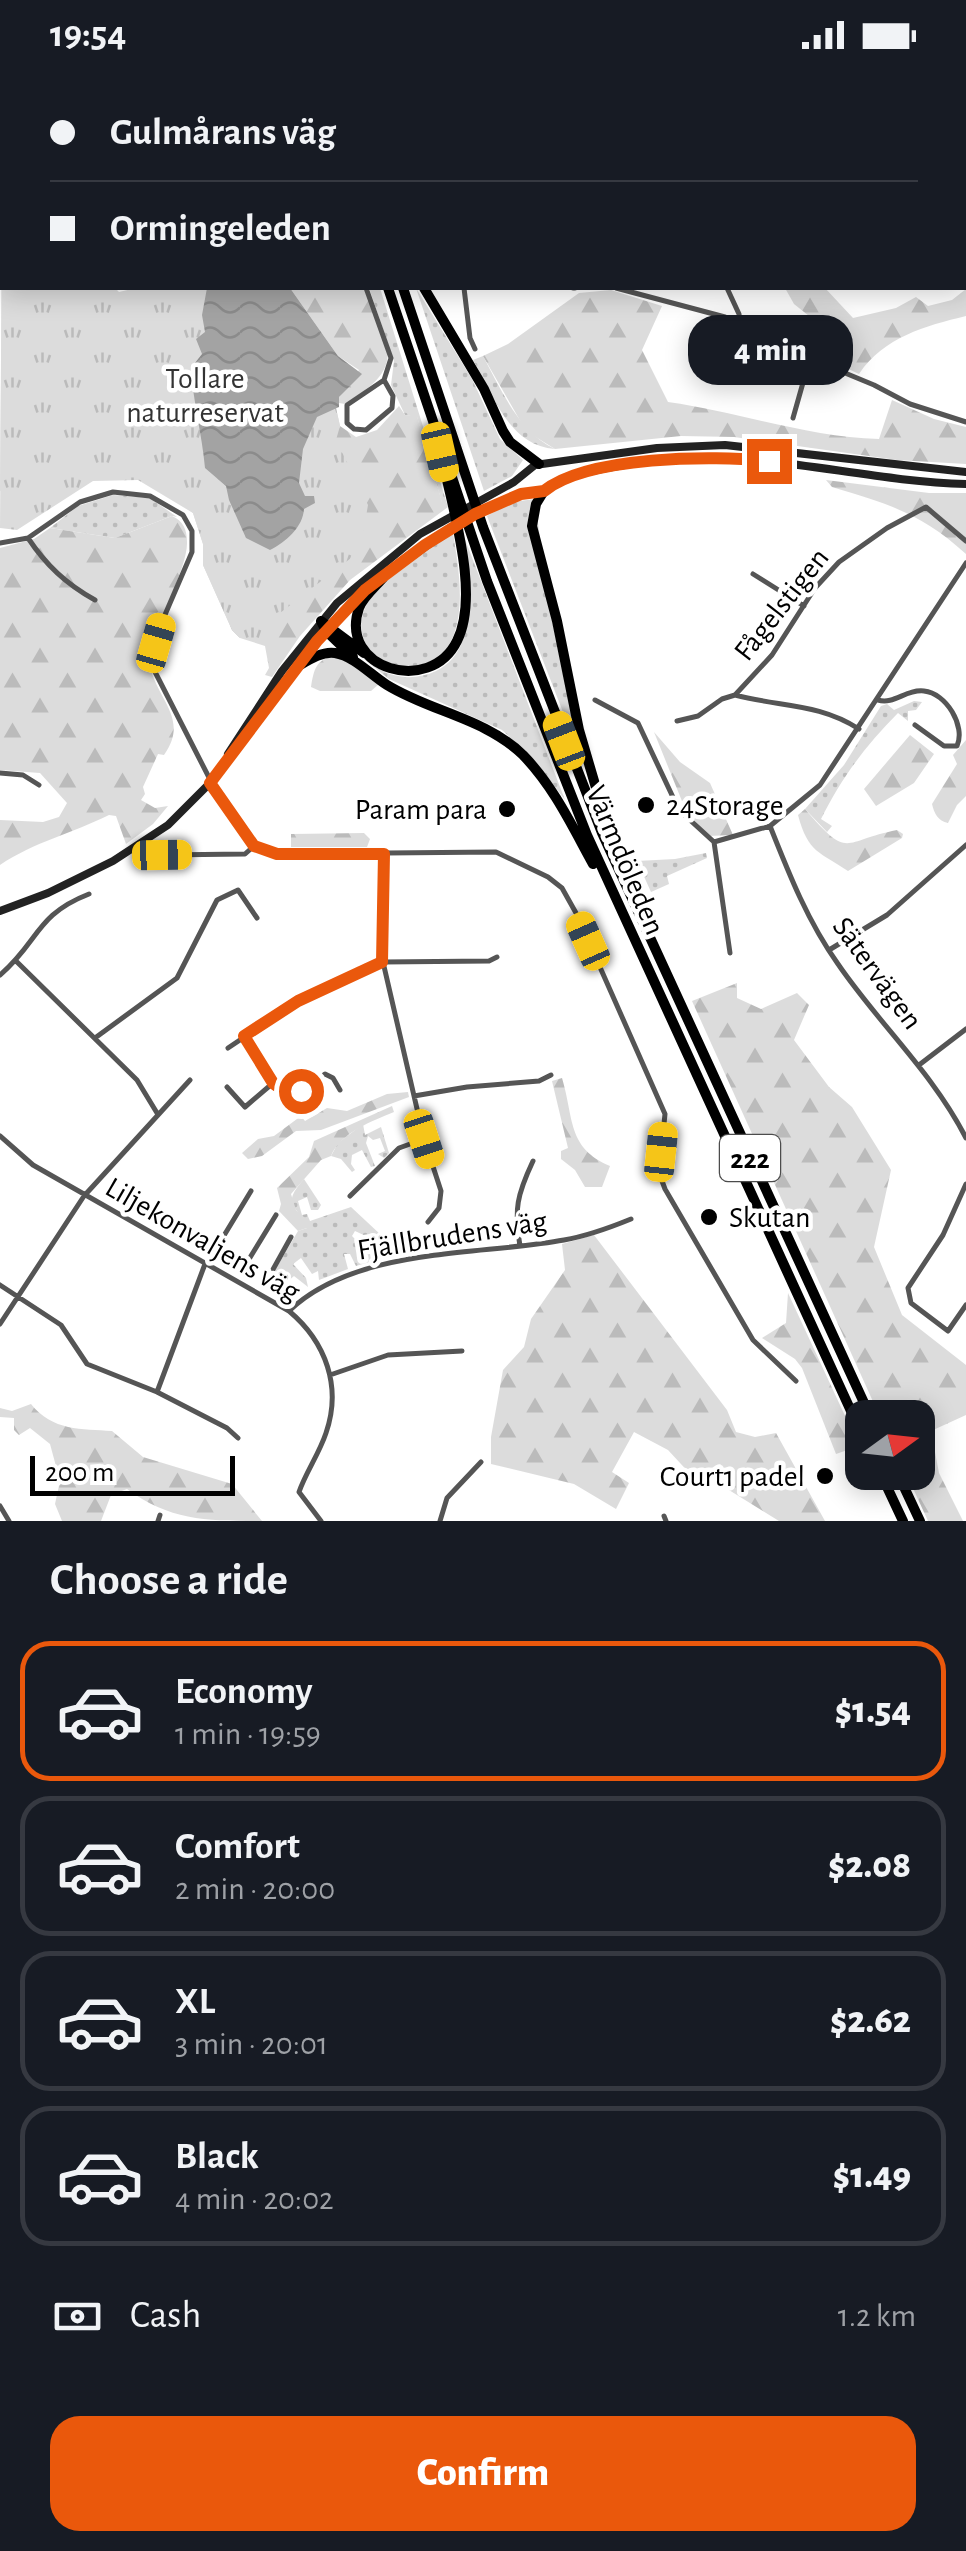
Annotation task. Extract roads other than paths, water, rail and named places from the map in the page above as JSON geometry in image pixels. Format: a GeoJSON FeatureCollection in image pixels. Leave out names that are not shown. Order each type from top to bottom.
{"type":"FeatureCollection","features":[{"type":"Feature","properties":{"kind":"highway","name":"Värmdöleden"},"geometry":{"type":"LineString","coordinates":[[389,290],[494,600],[616,904],[846,1400]]}},
{"type":"Feature","properties":{"kind":"highway","name":"Värmdöleden"},"geometry":{"type":"LineString","coordinates":[[404,290],[528,648],[630,897],[863,1400]]}},
{"type":"Feature","properties":{"kind":"highway"},"geometry":{"type":"LineString","coordinates":[[425,290],[484,389],[510,442],[540,464]]}},
{"type":"Feature","properties":{"kind":"highway"},"geometry":{"type":"LineString","coordinates":[[326,626],[372,660],[397,671],[418,671],[446,656],[461,630],[465,598],[460,545],[433,421]]}},
{"type":"Feature","properties":{"kind":"highway"},"geometry":{"type":"LineString","coordinates":[[548,487],[536,504],[532,526],[558,621],[583,744],[630,897]]}},
{"type":"Feature","properties":{"kind":"highway"},"geometry":{"type":"LineString","coordinates":[[372,660],[360,640],[357,614],[382,578]]}},
{"type":"Feature","properties":{"kind":"highway"},"geometry":{"type":"LineString","coordinates":[[326,626],[370,674]]}},
{"type":"Feature","properties":{"kind":"highway"},"geometry":{"type":"LineString","coordinates":[[300,665],[330,652],[405,694],[482,726],[520,753],[568,815],[616,904]]}},
{"type":"Feature","properties":{"kind":"highway"},"geometry":{"type":"LineString","coordinates":[[888,1490],[903,1521]]}},
{"type":"Feature","properties":{"kind":"highway"},"geometry":{"type":"LineString","coordinates":[[905,1490],[920,1521]]}},
{"type":"Feature","properties":{"kind":"main road"},"geometry":{"type":"LineString","coordinates":[[210,783],[282,671],[386,559],[420,534],[540,464],[657,448],[724,445],[966,472]]}},
{"type":"Feature","properties":{"kind":"main road"},"geometry":{"type":"LineString","coordinates":[[0,911],[48,893],[132,850],[168,825],[210,783],[326,626],[425,545],[505,500],[633,464],[720,458],[966,484]]}},
{"type":"Feature","properties":{"kind":"main road"},"geometry":{"type":"LineString","coordinates":[[540,464],[550,470],[548,487]]}},
{"type":"Feature","properties":{"kind":"street"},"geometry":{"type":"LineString","coordinates":[[367,290],[390,351],[384,380],[393,396],[392,408],[362,432],[354,429],[347,422],[347,405],[384,380]]}},
{"type":"Feature","properties":{"kind":"street"},"geometry":{"type":"LineString","coordinates":[[464,290],[475,349]]}},
{"type":"Feature","properties":{"kind":"street"},"geometry":{"type":"LineString","coordinates":[[624,290],[715,313],[920,408],[966,422]]}},
{"type":"Feature","properties":{"kind":"street"},"geometry":{"type":"LineString","coordinates":[[727,290],[740,324]]}},
{"type":"Feature","properties":{"kind":"street"},"geometry":{"type":"LineString","coordinates":[[793,418],[810,358]]}},
{"type":"Feature","properties":{"kind":"street"},"geometry":{"type":"LineString","coordinates":[[0,543],[28,538],[80,502],[113,492],[150,496],[183,514],[192,531],[192,552],[161,624],[152,666],[210,783],[254,846],[277,854],[496,852],[562,888],[665,1114],[659,1172],[666,1189],[754,1340],[796,1380]]}},
{"type":"Feature","properties":{"kind":"street","name":"Fågelstigen"},"geometry":{"type":"LineString","coordinates":[[678,721],[698,716],[722,699],[735,696],[772,655],[826,574],[846,556],[919,508],[932,509],[966,541]]}},
{"type":"Feature","properties":{"kind":"street"},"geometry":{"type":"LineString","coordinates":[[28,538],[44,562],[95,600]]}},
{"type":"Feature","properties":{"kind":"street"},"geometry":{"type":"LineString","coordinates":[[714,842],[770,826],[820,784],[966,563]]}},
{"type":"Feature","properties":{"kind":"street"},"geometry":{"type":"LineString","coordinates":[[753,574],[804,606]]}},
{"type":"Feature","properties":{"kind":"street"},"geometry":{"type":"LineString","coordinates":[[878,700],[888,702],[918,690],[933,693],[952,713],[961,740],[957,746],[946,746],[915,724]]}},
{"type":"Feature","properties":{"kind":"street"},"geometry":{"type":"LineString","coordinates":[[735,696],[824,710],[859,729]]}},
{"type":"Feature","properties":{"kind":"street"},"geometry":{"type":"LineString","coordinates":[[595,700],[638,722],[679,810],[714,842],[730,953]]}},
{"type":"Feature","properties":{"kind":"street"},"geometry":{"type":"LineString","coordinates":[[0,773],[23,775],[39,786]]}},
{"type":"Feature","properties":{"kind":"street","name":"Sätervägen"},"geometry":{"type":"LineString","coordinates":[[770,826],[796,889],[828,950],[952,1108],[966,1138]]}},
{"type":"Feature","properties":{"kind":"street"},"geometry":{"type":"LineString","coordinates":[[162,855],[244,854],[254,846]]}},
{"type":"Feature","properties":{"kind":"street"},"geometry":{"type":"LineString","coordinates":[[828,950],[887,915],[966,846]]}},
{"type":"Feature","properties":{"kind":"street"},"geometry":{"type":"LineString","coordinates":[[384,854],[382,962],[424,1139],[441,1191],[438,1208],[428,1222]]}},
{"type":"Feature","properties":{"kind":"street"},"geometry":{"type":"LineString","coordinates":[[94,1038],[177,978],[217,900],[238,890],[257,918]]}},
{"type":"Feature","properties":{"kind":"street"},"geometry":{"type":"LineString","coordinates":[[0,976],[52,913],[90,894]]}},
{"type":"Feature","properties":{"kind":"street"},"geometry":{"type":"LineString","coordinates":[[228,1048],[298,1001],[382,962],[489,961],[498,957]]}},
{"type":"Feature","properties":{"kind":"street"},"geometry":{"type":"LineString","coordinates":[[16,961],[137,1080],[157,1113]]}},
{"type":"Feature","properties":{"kind":"street"},"geometry":{"type":"LineString","coordinates":[[919,1065],[966,1029]]}},
{"type":"Feature","properties":{"kind":"street"},"geometry":{"type":"LineString","coordinates":[[244,1036],[280,1088],[301,1091],[325,1074],[333,1078],[340,1090]]}},
{"type":"Feature","properties":{"kind":"street"},"geometry":{"type":"LineString","coordinates":[[414,1096],[539,1081],[551,1075]]}},
{"type":"Feature","properties":{"kind":"street"},"geometry":{"type":"LineString","coordinates":[[0,1324],[84,1196],[190,1080]]}},
{"type":"Feature","properties":{"kind":"street"},"geometry":{"type":"LineString","coordinates":[[227,1086],[245,1107],[273,1083]]}},
{"type":"Feature","properties":{"kind":"street","name":"Liljekonvaljens väg"},"geometry":{"type":"LineString","coordinates":[[0,1136],[22,1157],[84,1196],[289,1311],[314,1336],[330,1375],[332,1402],[326,1432],[299,1492],[321,1521]]}},
{"type":"Feature","properties":{"kind":"street"},"geometry":{"type":"LineString","coordinates":[[350,1196],[399,1148],[424,1139]]}},
{"type":"Feature","properties":{"kind":"street"},"geometry":{"type":"LineString","coordinates":[[520,1246],[514,1213],[533,1161]]}},
{"type":"Feature","properties":{"kind":"street"},"geometry":{"type":"LineString","coordinates":[[966,1184],[943,1234],[908,1288],[911,1303],[948,1331],[966,1306]]}},
{"type":"Feature","properties":{"kind":"street","name":"Liljekonvaljens väg"},"geometry":{"type":"LineString","coordinates":[[214,1252],[251,1191]]}},
{"type":"Feature","properties":{"kind":"street","name":"Liljekonvaljens väg"},"geometry":{"type":"LineString","coordinates":[[242,1268],[276,1215]]}},
{"type":"Feature","properties":{"kind":"street","name":"Fjällbrudens väg"},"geometry":{"type":"LineString","coordinates":[[289,1311],[318,1288],[366,1269],[569,1239],[631,1219]]}},
{"type":"Feature","properties":{"kind":"street","name":"Liljekonvaljens väg"},"geometry":{"type":"LineString","coordinates":[[266,1282],[291,1237]]}},
{"type":"Feature","properties":{"kind":"street"},"geometry":{"type":"LineString","coordinates":[[156,1392],[206,1264]]}},
{"type":"Feature","properties":{"kind":"street"},"geometry":{"type":"LineString","coordinates":[[0,1285],[61,1325],[88,1364],[156,1392],[227,1428],[238,1438]]}},
{"type":"Feature","properties":{"kind":"street"},"geometry":{"type":"LineString","coordinates":[[330,1375],[388,1356],[462,1351]]}},
{"type":"Feature","properties":{"kind":"street"},"geometry":{"type":"LineString","coordinates":[[440,1521],[447,1498],[481,1462]]}},
{"type":"Feature","properties":{"kind":"street"},"geometry":{"type":"LineString","coordinates":[[0,1506],[9,1521]]}},
{"type":"Feature","properties":{"kind":"water"},"geometry":{"type":"Polygon","coordinates":[[[207,290],[291,290],[338,356],[362,374],[339,397],[339,407],[317,417],[303,449],[299,483],[305,496],[314,496],[315,503],[304,509],[293,533],[270,550],[246,538],[226,486],[205,468],[191,368],[202,354],[196,339],[205,332],[202,315],[207,290]]]}},
{"type":"Feature","properties":{"kind":"place","name":"24Storage"},"geometry":{"type":"Point","coordinates":[646,805]}},
{"type":"Feature","properties":{"kind":"place","name":"Param para"},"geometry":{"type":"Point","coordinates":[507,809]}},
{"type":"Feature","properties":{"kind":"place","name":"Skutan"},"geometry":{"type":"Point","coordinates":[709,1217]}},
{"type":"Feature","properties":{"kind":"place","name":"Court1 padel"},"geometry":{"type":"Point","coordinates":[825,1476]}},
{"type":"Feature","properties":{"kind":"park label","name":"Tollare naturreservat"},"geometry":{"type":"Point","coordinates":[205,395]}}]}
